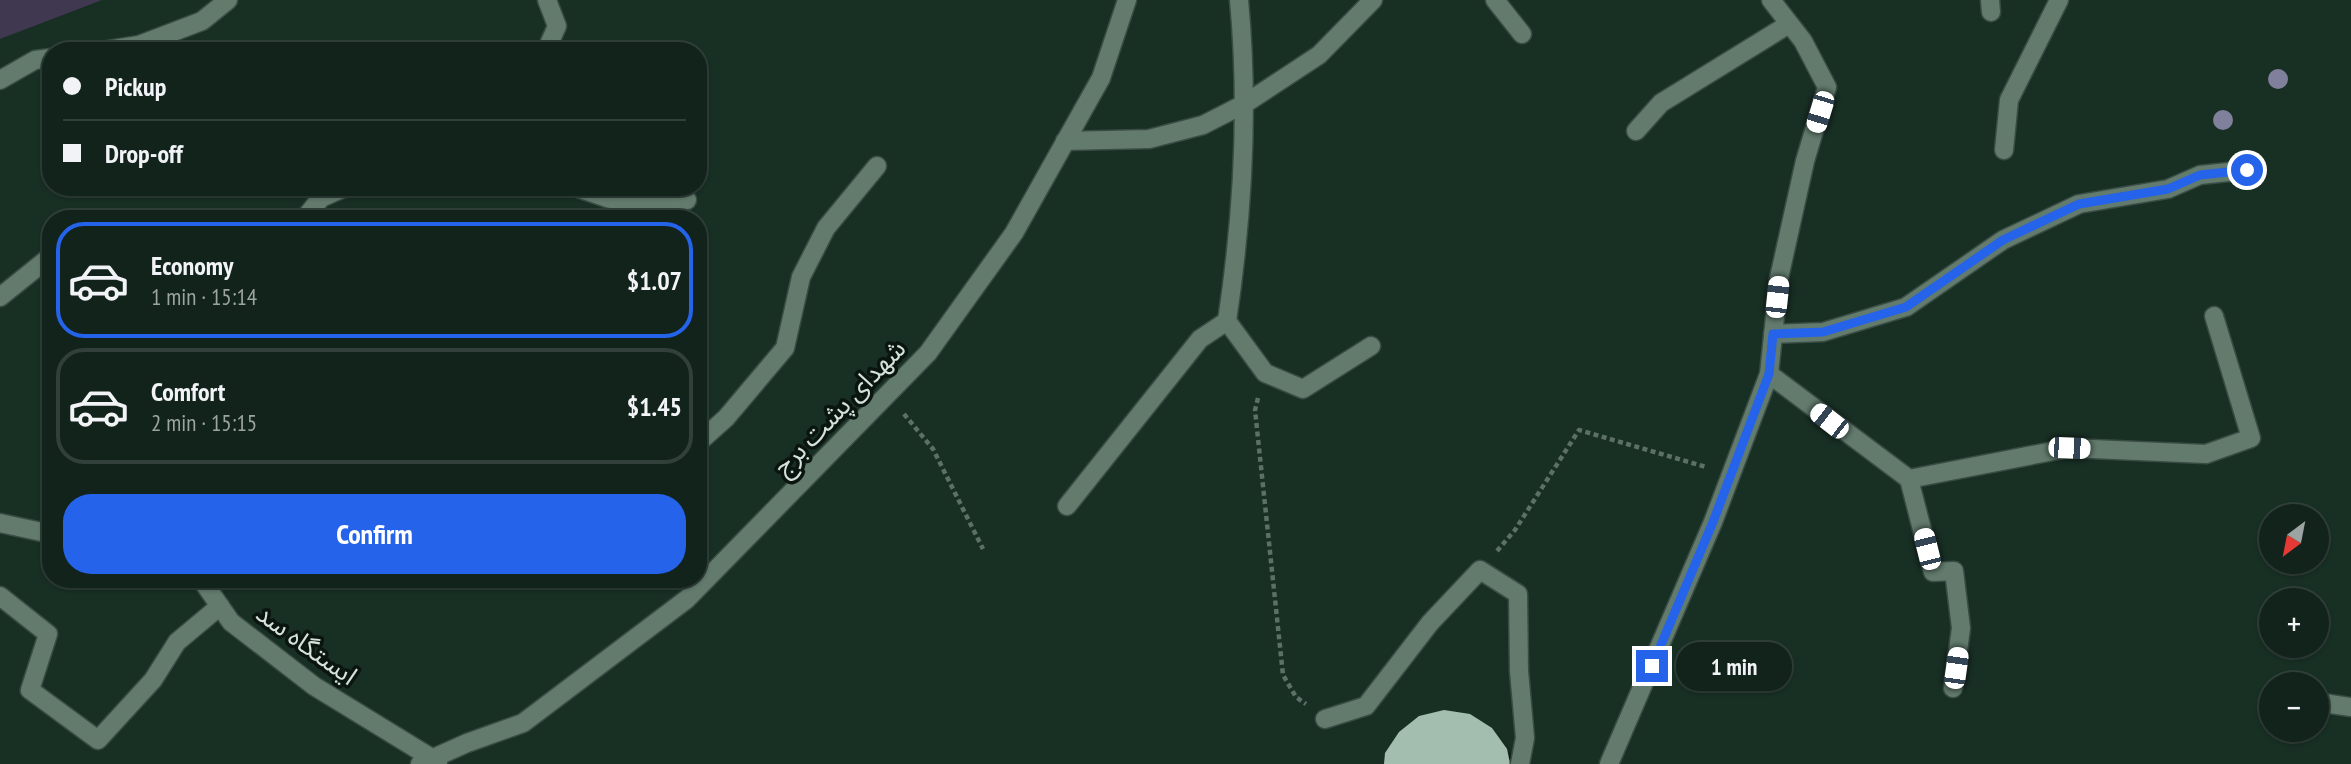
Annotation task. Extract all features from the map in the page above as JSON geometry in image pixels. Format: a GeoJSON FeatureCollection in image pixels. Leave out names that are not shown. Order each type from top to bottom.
{"type":"FeatureCollection","features":[{"type":"Feature","properties":{"kind":"street"},"geometry":{"type":"LineString","coordinates":[[147,42],[202,21],[228,0]]}},
{"type":"Feature","properties":{"kind":"street"},"geometry":{"type":"LineString","coordinates":[[547,0],[557,26],[550,42]]}},
{"type":"Feature","properties":{"kind":"street","name":"شهدای پشت برج"},"geometry":{"type":"LineString","coordinates":[[707,579],[928,353],[1014,233],[1101,78],[1127,0]]}},
{"type":"Feature","properties":{"kind":"street"},"geometry":{"type":"LineString","coordinates":[[1239,0],[1246,103],[1238,250],[1227,321],[1265,373],[1303,388],[1371,346]]}},
{"type":"Feature","properties":{"kind":"street"},"geometry":{"type":"LineString","coordinates":[[1065,141],[1149,139],[1203,125],[1246,103],[1319,55],[1373,0]]}},
{"type":"Feature","properties":{"kind":"street"},"geometry":{"type":"LineString","coordinates":[[1495,0],[1522,34]]}},
{"type":"Feature","properties":{"kind":"street"},"geometry":{"type":"LineString","coordinates":[[1609,764],[1697,560],[1769,374],[1779,278],[1805,161],[1827,87],[1803,41],[1771,0]]}},
{"type":"Feature","properties":{"kind":"street"},"geometry":{"type":"LineString","coordinates":[[2004,149],[2009,100],[2059,0]]}},
{"type":"Feature","properties":{"kind":"street"},"geometry":{"type":"LineString","coordinates":[[1636,131],[1661,103],[1789,23]]}},
{"type":"Feature","properties":{"kind":"street"},"geometry":{"type":"LineString","coordinates":[[0,80],[42,59]]}},
{"type":"Feature","properties":{"kind":"street"},"geometry":{"type":"LineString","coordinates":[[707,435],[726,418],[785,348],[801,277],[827,228],[877,166]]}},
{"type":"Feature","properties":{"kind":"street"},"geometry":{"type":"LineString","coordinates":[[1773,334],[1823,332],[1906,307],[2003,240],[2079,204],[2168,189],[2200,175],[2247,170]]}},
{"type":"Feature","properties":{"kind":"street"},"geometry":{"type":"LineString","coordinates":[[311,210],[326,196]]}},
{"type":"Feature","properties":{"kind":"street"},"geometry":{"type":"LineString","coordinates":[[601,196],[610,199],[687,200]]}},
{"type":"Feature","properties":{"kind":"street"},"geometry":{"type":"LineString","coordinates":[[0,298],[42,263]]}},
{"type":"Feature","properties":{"kind":"street"},"geometry":{"type":"LineString","coordinates":[[1909,480],[2069,448],[2206,454],[2251,438],[2214,316]]}},
{"type":"Feature","properties":{"kind":"street"},"geometry":{"type":"LineString","coordinates":[[1068,506],[1200,339],[1227,321]]}},
{"type":"Feature","properties":{"kind":"street"},"geometry":{"type":"LineString","coordinates":[[1769,374],[1909,480],[1933,572],[1954,572],[1961,628],[1953,688]]}},
{"type":"Feature","properties":{"kind":"street"},"geometry":{"type":"LineString","coordinates":[[0,523],[42,532]]}},
{"type":"Feature","properties":{"kind":"street"},"geometry":{"type":"LineString","coordinates":[[1325,719],[1366,706],[1430,623],[1480,570],[1518,594],[1519,671],[1525,738],[1520,764]]}},
{"type":"Feature","properties":{"kind":"street","name":"ایستگاه سد"},"geometry":{"type":"LineString","coordinates":[[207,588],[232,622],[314,686],[396,736],[431,762]]}},
{"type":"Feature","properties":{"kind":"street","name":"شهدای پشت برج"},"geometry":{"type":"LineString","coordinates":[[431,762],[467,743],[523,723],[687,599],[698,588]]}},
{"type":"Feature","properties":{"kind":"street"},"geometry":{"type":"LineString","coordinates":[[0,596],[48,634],[30,690],[98,740],[153,680],[177,642],[220,606]]}},
{"type":"Feature","properties":{"kind":"street"},"geometry":{"type":"LineString","coordinates":[[2329,704],[2351,707]]}},
{"type":"Feature","properties":{"kind":"path"},"geometry":{"type":"LineString","coordinates":[[1265,373],[1255,410],[1283,675],[1296,697],[1325,719]]}},
{"type":"Feature","properties":{"kind":"path"},"geometry":{"type":"LineString","coordinates":[[888,394],[933,449],[983,549]]}},
{"type":"Feature","properties":{"kind":"path"},"geometry":{"type":"LineString","coordinates":[[1480,570],[1515,530],[1579,430],[1731,474]]}},
{"type":"Feature","properties":{"kind":"shaded area"},"geometry":{"type":"Polygon","coordinates":[[[0,0],[102,0],[0,39],[0,0]]]}},
{"type":"Feature","properties":{"kind":"building"},"geometry":{"type":"Polygon","coordinates":[[[1444,710],[1470,714],[1492,728],[1507,749],[1510,764],[1384,764],[1385,753],[1399,732],[1419,716],[1444,710]]]}},
{"type":"Feature","properties":{"kind":"route"},"geometry":{"type":"LineString","coordinates":[[1652,666],[1713,522],[1769,374],[1773,334],[1823,332],[1906,307],[2003,240],[2079,204],[2168,189],[2200,175],[2247,170]]}}]}
